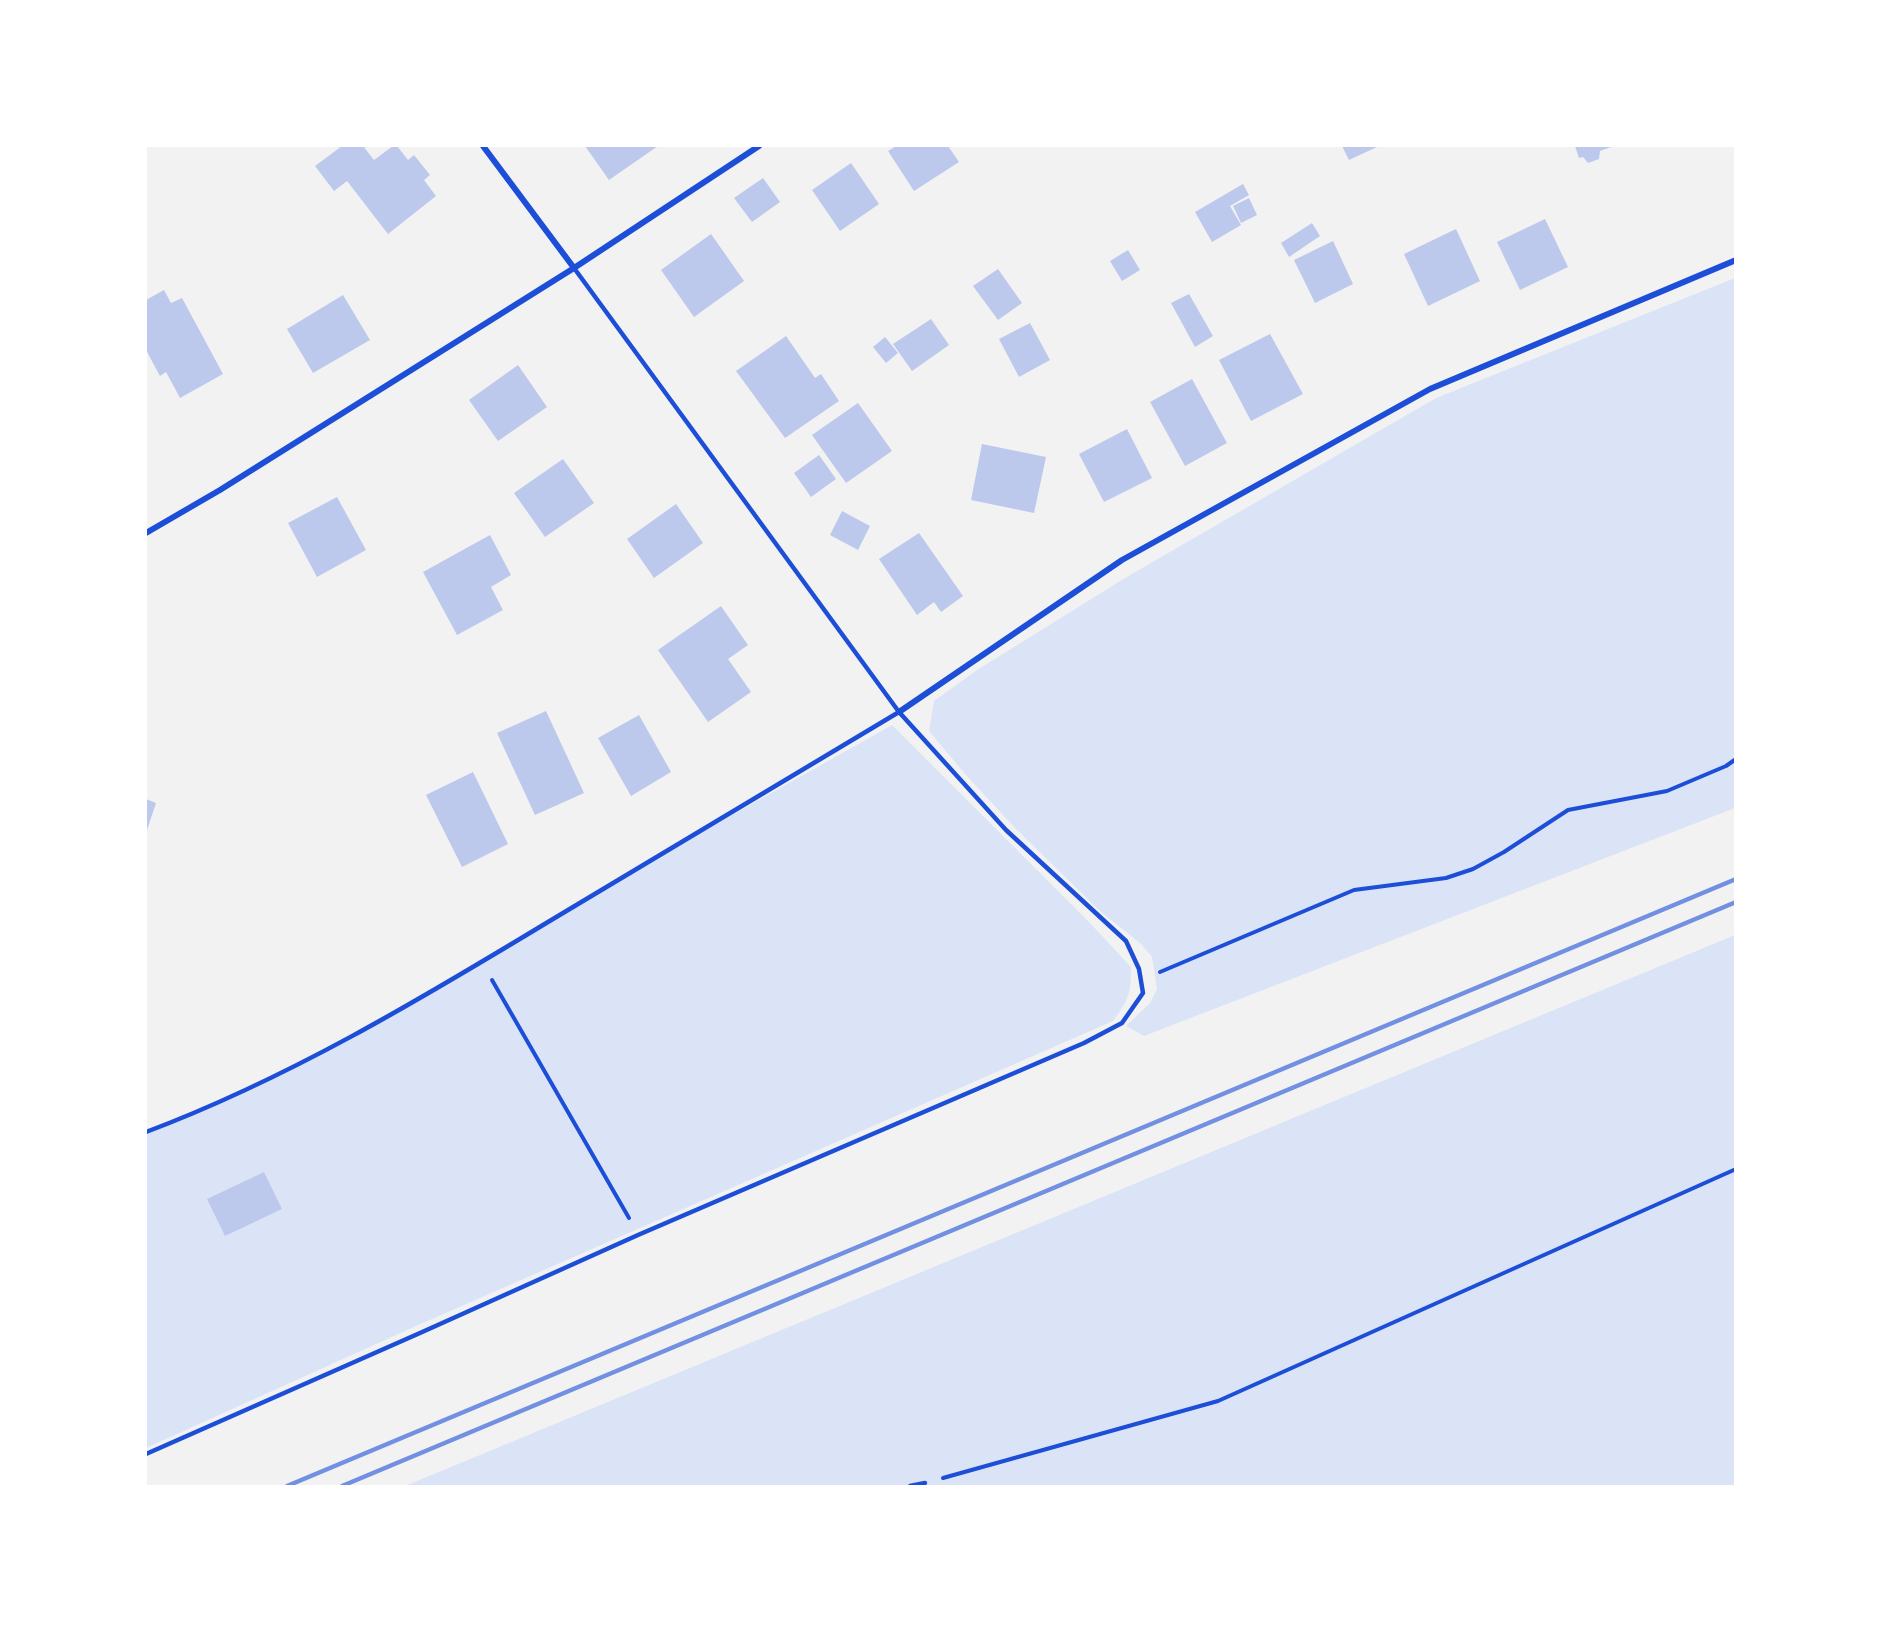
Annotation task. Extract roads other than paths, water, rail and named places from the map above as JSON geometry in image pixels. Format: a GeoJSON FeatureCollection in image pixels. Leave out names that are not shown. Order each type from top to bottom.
{"type":"FeatureCollection","features":[{"type":"Feature","properties":{"kind":"street"},"geometry":{"type":"LineString","coordinates":[[483,146],[574,268]]}},
{"type":"Feature","properties":{"kind":"street"},"geometry":{"type":"LineString","coordinates":[[146,533],[220,490],[574,268],[759,146]]}},
{"type":"Feature","properties":{"kind":"street"},"geometry":{"type":"LineString","coordinates":[[898,712],[1122,560],[1430,389],[1736,260]]}},
{"type":"Feature","properties":{"kind":"lane"},"geometry":{"type":"LineString","coordinates":[[146,1454],[638,1234],[1084,1043],[1122,1023],[1143,993],[1139,969],[1126,941],[1006,830],[898,712],[574,268]]}},
{"type":"Feature","properties":{"kind":"lane"},"geometry":{"type":"LineString","coordinates":[[146,1132],[198,1112],[334,1046],[482,962],[898,712]]}},
{"type":"Feature","properties":{"kind":"lane"},"geometry":{"type":"LineString","coordinates":[[910,1486],[925,1483]]}},
{"type":"Feature","properties":{"kind":"railway"},"geometry":{"type":"LineString","coordinates":[[287,1486],[1736,879]]}},
{"type":"Feature","properties":{"kind":"railway"},"geometry":{"type":"LineString","coordinates":[[342,1486],[1736,902]]}}]}
